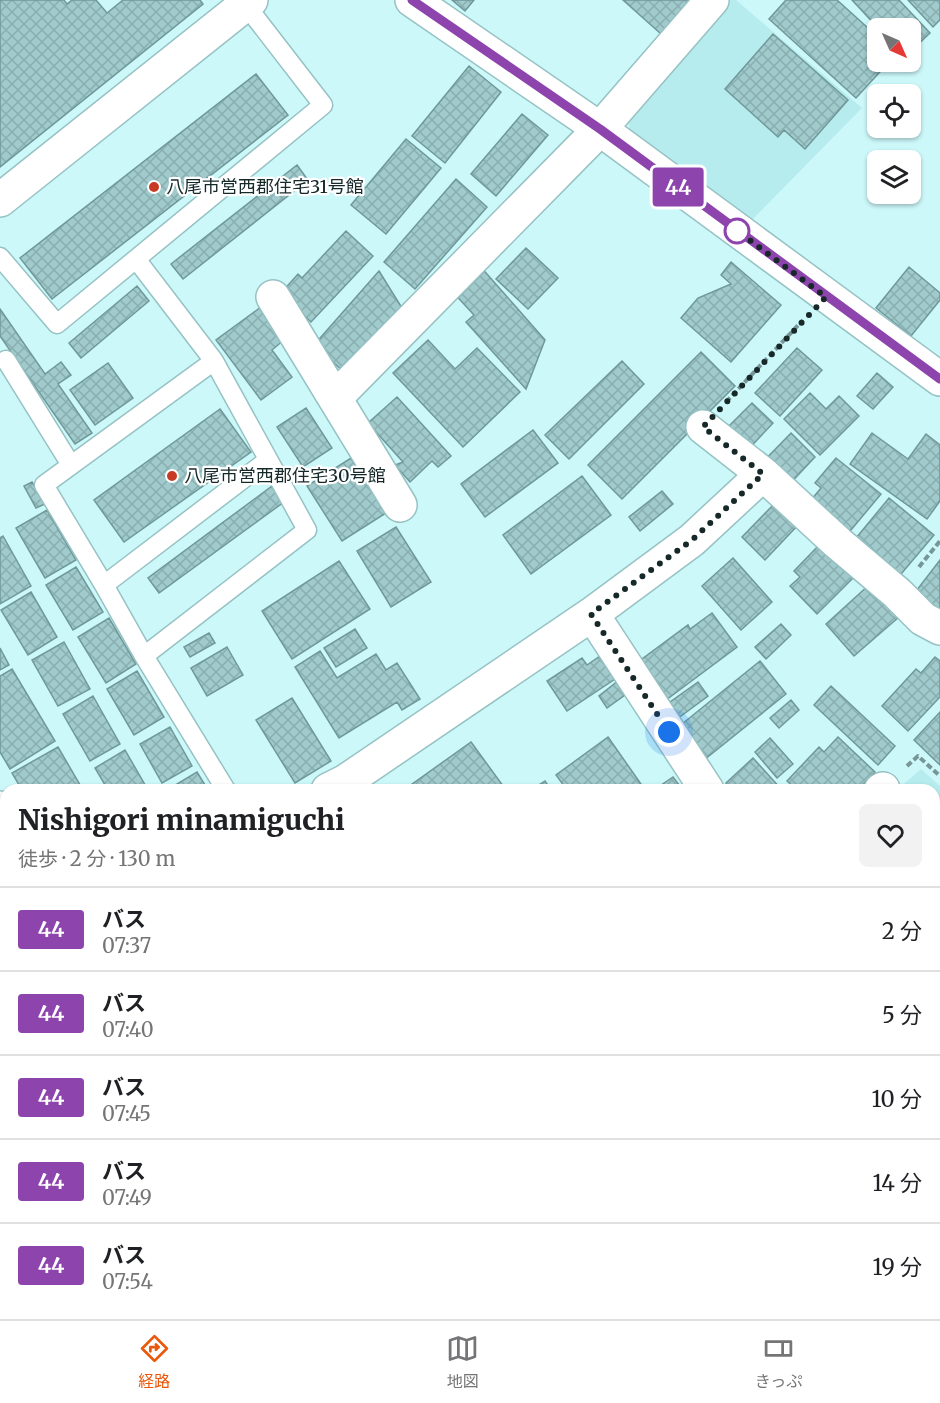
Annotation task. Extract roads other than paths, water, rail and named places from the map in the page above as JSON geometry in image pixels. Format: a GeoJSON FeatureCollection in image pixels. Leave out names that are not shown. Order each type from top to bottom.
{"type":"FeatureCollection","features":[{"type":"Feature","properties":{"kind":"street"},"geometry":{"type":"LineString","coordinates":[[412,0],[600,129],[940,380]]}},
{"type":"Feature","properties":{"kind":"street"},"geometry":{"type":"LineString","coordinates":[[335,398],[600,129],[712,0]]}},
{"type":"Feature","properties":{"kind":"street"},"geometry":{"type":"LineString","coordinates":[[0,200],[248,2]]}},
{"type":"Feature","properties":{"kind":"street"},"geometry":{"type":"LineString","coordinates":[[273,297],[400,505]]}},
{"type":"Feature","properties":{"kind":"street"},"geometry":{"type":"LineString","coordinates":[[703,427],[763,474],[897,593],[923,619],[940,628]]}},
{"type":"Feature","properties":{"kind":"street"},"geometry":{"type":"LineString","coordinates":[[346,784],[591,614],[692,540],[763,474]]}},
{"type":"Feature","properties":{"kind":"street"},"geometry":{"type":"LineString","coordinates":[[591,614],[703,784]]}},
{"type":"Feature","properties":{"kind":"lane"},"geometry":{"type":"LineString","coordinates":[[0,257],[57,324],[323,105],[248,2]]}},
{"type":"Feature","properties":{"kind":"lane"},"geometry":{"type":"LineString","coordinates":[[136,258],[214,361],[307,530],[144,656]]}},
{"type":"Feature","properties":{"kind":"lane"},"geometry":{"type":"LineString","coordinates":[[2,359],[71,465]]}},
{"type":"Feature","properties":{"kind":"lane"},"geometry":{"type":"LineString","coordinates":[[214,361],[44,485],[222,784]]}},
{"type":"Feature","properties":{"kind":"lane"},"geometry":{"type":"LineString","coordinates":[[104,585],[268,459]]}},
{"type":"Feature","properties":{"kind":"place","name":"八尾市営西郡住宅31号館"},"geometry":{"type":"Point","coordinates":[154,187]}},
{"type":"Feature","properties":{"kind":"place","name":"八尾市営西郡住宅30号館"},"geometry":{"type":"Point","coordinates":[172,476]}}]}
